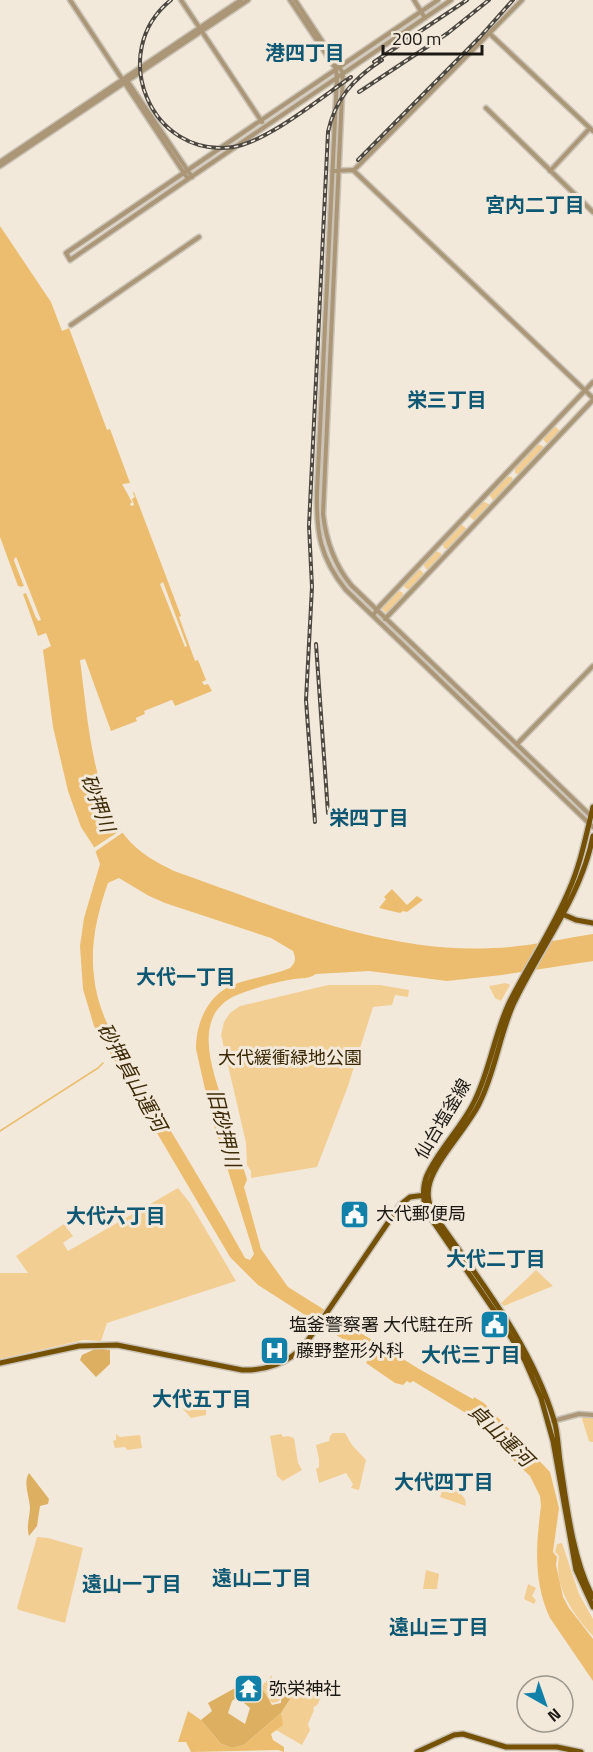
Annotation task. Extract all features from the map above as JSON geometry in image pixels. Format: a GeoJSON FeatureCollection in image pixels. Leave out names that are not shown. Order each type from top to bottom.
{"type":"FeatureCollection","features":[{"type":"Feature","properties":{"kind":"main road","name":"仙台塩釜線"},"geometry":{"type":"LineString","coordinates":[[561,913],[581,860],[592,821],[593,807]]}},
{"type":"Feature","properties":{"kind":"main road","name":"仙台塩釜線"},"geometry":{"type":"LineString","coordinates":[[426,1195],[431,1178],[472,1117],[485,1090],[507,1021],[526,976],[581,875],[593,836]]}},
{"type":"Feature","properties":{"kind":"main road"},"geometry":{"type":"LineString","coordinates":[[561,913],[576,920],[593,923]]}},
{"type":"Feature","properties":{"kind":"main road"},"geometry":{"type":"LineString","coordinates":[[0,1363],[79,1346],[117,1345],[242,1370],[279,1364],[304,1346],[400,1205],[410,1197],[426,1195],[435,1216],[522,1345],[540,1382],[552,1422],[580,1565],[593,1597]]}},
{"type":"Feature","properties":{"kind":"main road"},"geometry":{"type":"LineString","coordinates":[[552,1422],[576,1570],[593,1607]]}},
{"type":"Feature","properties":{"kind":"main road"},"geometry":{"type":"LineString","coordinates":[[417,1752],[454,1735],[463,1734],[511,1748],[557,1747],[580,1752]]}},
{"type":"Feature","properties":{"kind":"street"},"geometry":{"type":"LineString","coordinates":[[70,0],[190,178]]}},
{"type":"Feature","properties":{"kind":"street"},"geometry":{"type":"LineString","coordinates":[[181,0],[266,126]]}},
{"type":"Feature","properties":{"kind":"street"},"geometry":{"type":"LineString","coordinates":[[201,29],[241,0]]}},
{"type":"Feature","properties":{"kind":"street"},"geometry":{"type":"LineString","coordinates":[[0,164],[123,79],[248,0]]}},
{"type":"Feature","properties":{"kind":"street"},"geometry":{"type":"LineString","coordinates":[[290,0],[343,74],[323,514],[330,549],[351,585],[517,744],[592,821]]}},
{"type":"Feature","properties":{"kind":"street"},"geometry":{"type":"LineString","coordinates":[[295,0],[338,68],[316,523],[325,556],[334,575],[346,590],[592,821]]}},
{"type":"Feature","properties":{"kind":"street"},"geometry":{"type":"LineString","coordinates":[[414,0],[425,18]]}},
{"type":"Feature","properties":{"kind":"street"},"geometry":{"type":"LineString","coordinates":[[438,0],[66,253],[70,260],[451,0]]}},
{"type":"Feature","properties":{"kind":"street"},"geometry":{"type":"LineString","coordinates":[[332,171],[353,170],[522,0]]}},
{"type":"Feature","properties":{"kind":"street"},"geometry":{"type":"LineString","coordinates":[[489,33],[592,130],[550,171]]}},
{"type":"Feature","properties":{"kind":"street"},"geometry":{"type":"LineString","coordinates":[[486,108],[593,212]]}},
{"type":"Feature","properties":{"kind":"street"},"geometry":{"type":"LineString","coordinates":[[353,170],[593,399],[381,623]]}},
{"type":"Feature","properties":{"kind":"street"},"geometry":{"type":"LineString","coordinates":[[71,326],[199,237]]}},
{"type":"Feature","properties":{"kind":"street"},"geometry":{"type":"LineString","coordinates":[[373,616],[377,609],[593,382]]}},
{"type":"Feature","properties":{"kind":"street"},"geometry":{"type":"LineString","coordinates":[[517,744],[593,666]]}},
{"type":"Feature","properties":{"kind":"street"},"geometry":{"type":"LineString","coordinates":[[552,1422],[579,1414],[593,1415]]}},
{"type":"Feature","properties":{"kind":"green space"},"geometry":{"type":"Polygon","coordinates":[[[554,425],[561,432],[550,443],[546,443],[543,439],[544,435],[554,425]]]}},
{"type":"Feature","properties":{"kind":"green space"},"geometry":{"type":"Polygon","coordinates":[[[537,444],[543,446],[543,452],[520,475],[515,473],[515,465],[537,444]]]}},
{"type":"Feature","properties":{"kind":"green space"},"geometry":{"type":"Polygon","coordinates":[[[506,476],[512,477],[513,482],[498,499],[493,500],[489,495],[490,491],[506,476]]]}},
{"type":"Feature","properties":{"kind":"green space"},"geometry":{"type":"Polygon","coordinates":[[[482,501],[489,504],[488,509],[476,522],[468,515],[482,501]]]}},
{"type":"Feature","properties":{"kind":"green space"},"geometry":{"type":"Polygon","coordinates":[[[460,523],[468,530],[450,549],[445,549],[442,544],[460,523]]]}},
{"type":"Feature","properties":{"kind":"green space"},"geometry":{"type":"Polygon","coordinates":[[[435,551],[441,553],[441,558],[431,569],[426,569],[423,564],[435,551]]]}},
{"type":"Feature","properties":{"kind":"green space"},"geometry":{"type":"Polygon","coordinates":[[[419,569],[423,572],[423,577],[412,589],[404,587],[405,581],[419,569]]]}},
{"type":"Feature","properties":{"kind":"green space"},"geometry":{"type":"Polygon","coordinates":[[[395,592],[403,593],[402,600],[388,615],[381,608],[395,592]]]}},
{"type":"Feature","properties":{"kind":"green space"},"geometry":{"type":"Polygon","coordinates":[[[419,653],[447,679],[458,693],[418,656],[419,653]]]}},
{"type":"Feature","properties":{"kind":"green space"},"geometry":{"type":"Polygon","coordinates":[[[467,699],[511,742],[511,743],[465,701],[467,699]]]}},
{"type":"Feature","properties":{"kind":"green space"},"geometry":{"type":"Polygon","coordinates":[[[506,983],[510,985],[501,1001],[495,998],[489,986],[506,983]]]}},
{"type":"Feature","properties":{"kind":"green space","name":"大代緩衝緑地公園"},"geometry":{"type":"Polygon","coordinates":[[[328,985],[380,985],[409,990],[408,997],[395,995],[392,1005],[373,1007],[348,1086],[317,1167],[251,1178],[251,1171],[247,1165],[246,1143],[221,1035],[224,1022],[230,1013],[240,1006],[328,985]]]}},
{"type":"Feature","properties":{"kind":"green space"},"geometry":{"type":"Polygon","coordinates":[[[178,1188],[190,1203],[236,1281],[107,1323],[101,1341],[84,1340],[0,1359],[0,1273],[28,1273],[16,1256],[64,1224],[73,1236],[63,1243],[68,1251],[178,1188]]]}},
{"type":"Feature","properties":{"kind":"green space"},"geometry":{"type":"Polygon","coordinates":[[[536,1270],[553,1286],[504,1306],[501,1303],[536,1270]]]}},
{"type":"Feature","properties":{"kind":"green space"},"geometry":{"type":"Polygon","coordinates":[[[201,1395],[204,1396],[206,1404],[211,1403],[212,1408],[206,1409],[206,1415],[191,1418],[183,1409],[201,1395]]]}},
{"type":"Feature","properties":{"kind":"green space"},"geometry":{"type":"Polygon","coordinates":[[[584,1416],[593,1417],[593,1442],[589,1441],[582,1419],[584,1416]]]}},
{"type":"Feature","properties":{"kind":"green space"},"geometry":{"type":"Polygon","coordinates":[[[333,1433],[345,1433],[352,1445],[366,1460],[359,1490],[351,1488],[353,1484],[346,1473],[319,1483],[316,1469],[319,1467],[319,1459],[316,1445],[329,1441],[333,1433]]]}},
{"type":"Feature","properties":{"kind":"green space"},"geometry":{"type":"Polygon","coordinates":[[[116,1434],[120,1437],[140,1435],[142,1448],[127,1450],[125,1447],[115,1448],[113,1441],[116,1440],[116,1434]]]}},
{"type":"Feature","properties":{"kind":"green space"},"geometry":{"type":"Polygon","coordinates":[[[281,1434],[283,1437],[294,1438],[298,1463],[302,1470],[283,1481],[277,1476],[270,1436],[281,1434]]]}},
{"type":"Feature","properties":{"kind":"green space"},"geometry":{"type":"Polygon","coordinates":[[[447,1478],[465,1499],[466,1506],[440,1497],[447,1478]]]}},
{"type":"Feature","properties":{"kind":"green space"},"geometry":{"type":"Polygon","coordinates":[[[37,1537],[83,1548],[65,1623],[17,1608],[37,1537]]]}},
{"type":"Feature","properties":{"kind":"green space"},"geometry":{"type":"Polygon","coordinates":[[[562,1543],[579,1594],[593,1619],[593,1636],[572,1610],[562,1589],[559,1579],[559,1556],[555,1552],[557,1544],[562,1543]]]}},
{"type":"Feature","properties":{"kind":"green space"},"geometry":{"type":"Polygon","coordinates":[[[426,1570],[439,1574],[437,1589],[423,1589],[426,1570]]]}},
{"type":"Feature","properties":{"kind":"green space"},"geometry":{"type":"Polygon","coordinates":[[[528,1584],[536,1588],[532,1596],[536,1600],[534,1604],[524,1599],[528,1584]]]}},
{"type":"Feature","properties":{"kind":"green space"},"geometry":{"type":"Polygon","coordinates":[[[272,1675],[271,1682],[285,1688],[279,1701],[273,1703],[268,1700],[261,1687],[272,1675]]]}},
{"type":"Feature","properties":{"kind":"green space"},"geometry":{"type":"Polygon","coordinates":[[[297,1679],[325,1687],[318,1704],[313,1708],[308,1724],[310,1730],[302,1745],[276,1730],[282,1725],[281,1713],[290,1699],[288,1691],[292,1690],[297,1679]]]}},
{"type":"Feature","properties":{"kind":"shaded area"},"geometry":{"type":"Polygon","coordinates":[[[97,1348],[110,1350],[110,1364],[96,1377],[80,1360],[82,1355],[97,1348]]]}},
{"type":"Feature","properties":{"kind":"shaded area"},"geometry":{"type":"Polygon","coordinates":[[[29,1473],[49,1499],[48,1504],[40,1506],[37,1526],[29,1536],[30,1507],[26,1485],[29,1473]]]}},
{"type":"Feature","properties":{"kind":"shaded area"},"geometry":{"type":"Polygon","coordinates":[[[255,1677],[272,1705],[281,1703],[282,1692],[288,1691],[290,1699],[281,1713],[244,1745],[232,1748],[221,1744],[201,1720],[212,1711],[208,1703],[255,1677]],[[237,1697],[232,1701],[228,1713],[245,1724],[250,1708],[237,1697]]]}},
{"type":"Feature","properties":{"kind":"water"},"geometry":{"type":"Polygon","coordinates":[[[0,226],[51,302],[62,331],[69,328],[107,430],[110,429],[130,483],[122,484],[132,502],[131,506],[134,505],[132,499],[135,497],[134,492],[181,616],[179,617],[195,661],[198,660],[206,680],[202,682],[204,685],[208,684],[212,691],[175,706],[172,700],[145,711],[146,714],[136,718],[137,721],[111,731],[85,659],[80,660],[98,777],[105,800],[115,820],[131,843],[154,861],[174,871],[291,913],[371,936],[411,944],[452,948],[493,948],[593,934],[593,961],[447,981],[369,971],[316,974],[308,978],[288,980],[257,988],[237,995],[222,1004],[213,1016],[209,1031],[209,1046],[215,1079],[247,1180],[244,1187],[261,1249],[288,1287],[419,1369],[484,1403],[550,1472],[559,1508],[553,1552],[557,1557],[556,1565],[563,1597],[593,1639],[593,1681],[550,1618],[545,1604],[537,1563],[540,1496],[530,1476],[497,1445],[474,1418],[413,1381],[410,1383],[407,1381],[403,1385],[395,1383],[366,1363],[370,1357],[365,1354],[363,1356],[350,1348],[352,1345],[258,1285],[230,1257],[94,1026],[83,989],[80,946],[84,918],[100,864],[94,847],[81,827],[68,791],[53,727],[43,650],[51,646],[46,633],[38,636],[23,594],[26,592],[36,618],[40,619],[16,557],[14,560],[24,586],[21,587],[18,586],[0,537],[0,226]],[[119,878],[108,883],[94,941],[93,965],[97,995],[102,1012],[127,1062],[191,1164],[245,1258],[250,1260],[254,1254],[211,1116],[196,1049],[198,1029],[205,1010],[218,995],[235,984],[290,968],[294,962],[294,954],[293,951],[271,938],[149,896],[119,878]]]}},
{"type":"Feature","properties":{"kind":"water"},"geometry":{"type":"Polygon","coordinates":[[[392,889],[407,905],[417,896],[423,900],[407,912],[400,913],[379,908],[386,899],[384,897],[392,889]]]}},
{"type":"Feature","properties":{"kind":"water"},"geometry":{"type":"Polygon","coordinates":[[[188,1711],[201,1720],[221,1744],[232,1748],[244,1745],[281,1713],[283,1725],[271,1734],[273,1740],[284,1747],[284,1752],[278,1750],[191,1752],[186,1742],[178,1742],[188,1711]]]}},
{"type":"Feature","properties":{"kind":"pier"},"geometry":{"type":"Polygon","coordinates":[[[16,557],[41,620],[38,621],[26,593],[23,597],[21,592],[25,589],[20,590],[18,586],[24,586],[14,560],[16,557]]]}},
{"type":"Feature","properties":{"kind":"pier"},"geometry":{"type":"Polygon","coordinates":[[[163,582],[187,646],[185,647],[160,584],[163,582]]]}},
{"type":"Feature","properties":{"kind":"pier"},"geometry":{"type":"Polygon","coordinates":[[[172,700],[175,706],[172,707],[170,703],[148,712],[148,716],[137,721],[136,718],[145,714],[144,711],[172,700]]]}},
{"type":"Feature","properties":{"kind":"pier"},"geometry":{"type":"Polygon","coordinates":[[[124,828],[125,831],[93,853],[92,849],[124,828]]]}},
{"type":"Feature","properties":{"kind":"pier"},"geometry":{"type":"Polygon","coordinates":[[[334,1311],[474,1397],[473,1399],[335,1318],[331,1314],[334,1311]]]}},
{"type":"Feature","properties":{"kind":"waterway","name":"砂押貞山運河"},"geometry":{"type":"LineString","coordinates":[[0,1131],[103,1063]]}},
{"type":"Feature","properties":{"kind":"railway"},"geometry":{"type":"LineString","coordinates":[[171,0],[152,22],[142,47],[140,73],[147,98],[160,119],[180,136],[204,146],[233,147],[247,143],[294,118],[351,77]]}},
{"type":"Feature","properties":{"kind":"railway"},"geometry":{"type":"LineString","coordinates":[[374,62],[467,0]]}},
{"type":"Feature","properties":{"kind":"railway"},"geometry":{"type":"LineString","coordinates":[[359,92],[448,33],[489,0]]}},
{"type":"Feature","properties":{"kind":"railway"},"geometry":{"type":"LineString","coordinates":[[358,160],[480,37],[513,0]]}},
{"type":"Feature","properties":{"kind":"railway"},"geometry":{"type":"LineString","coordinates":[[315,822],[306,700],[312,587],[309,526],[328,132],[335,109],[347,90],[382,60]]}},
{"type":"Feature","properties":{"kind":"railway"},"geometry":{"type":"LineString","coordinates":[[316,644],[328,813]]}},
{"type":"Feature","properties":{"kind":"place","name":"大代郵便局"},"geometry":{"type":"Point","coordinates":[355,1214]}},
{"type":"Feature","properties":{"kind":"place","name":"塩釜警察署 大代駐在所"},"geometry":{"type":"Point","coordinates":[494,1325]}},
{"type":"Feature","properties":{"kind":"place","name":"藤野整形外科"},"geometry":{"type":"Point","coordinates":[275,1351]}},
{"type":"Feature","properties":{"kind":"place","name":"弥栄神社"},"geometry":{"type":"Point","coordinates":[248,1689]}},
{"type":"Feature","properties":{"kind":"district","name":"港四丁目"},"geometry":{"type":"Point","coordinates":[305,53]}},
{"type":"Feature","properties":{"kind":"district","name":"宮内二丁目"},"geometry":{"type":"Point","coordinates":[535,205]}},
{"type":"Feature","properties":{"kind":"district","name":"栄三丁目"},"geometry":{"type":"Point","coordinates":[447,400]}},
{"type":"Feature","properties":{"kind":"district","name":"栄四丁目"},"geometry":{"type":"Point","coordinates":[369,818]}},
{"type":"Feature","properties":{"kind":"district","name":"大代一丁目"},"geometry":{"type":"Point","coordinates":[186,977]}},
{"type":"Feature","properties":{"kind":"district","name":"大代六丁目"},"geometry":{"type":"Point","coordinates":[116,1216]}},
{"type":"Feature","properties":{"kind":"district","name":"大代二丁目"},"geometry":{"type":"Point","coordinates":[496,1259]}},
{"type":"Feature","properties":{"kind":"district","name":"大代三丁目"},"geometry":{"type":"Point","coordinates":[471,1355]}},
{"type":"Feature","properties":{"kind":"district","name":"大代五丁目"},"geometry":{"type":"Point","coordinates":[202,1399]}},
{"type":"Feature","properties":{"kind":"district","name":"大代四丁目"},"geometry":{"type":"Point","coordinates":[444,1482]}},
{"type":"Feature","properties":{"kind":"district","name":"遠山二丁目"},"geometry":{"type":"Point","coordinates":[262,1578]}},
{"type":"Feature","properties":{"kind":"district","name":"遠山一丁目"},"geometry":{"type":"Point","coordinates":[132,1584]}},
{"type":"Feature","properties":{"kind":"district","name":"遠山三丁目"},"geometry":{"type":"Point","coordinates":[439,1627]}},
{"type":"Feature","properties":{"kind":"water label","name":"砂押川"},"geometry":{"type":"Point","coordinates":[98,803]}},
{"type":"Feature","properties":{"kind":"water label","name":"旧砂押川"},"geometry":{"type":"Point","coordinates":[224,1128]}},
{"type":"Feature","properties":{"kind":"water label","name":"貞山運河"},"geometry":{"type":"Point","coordinates":[501,1435]}}]}
